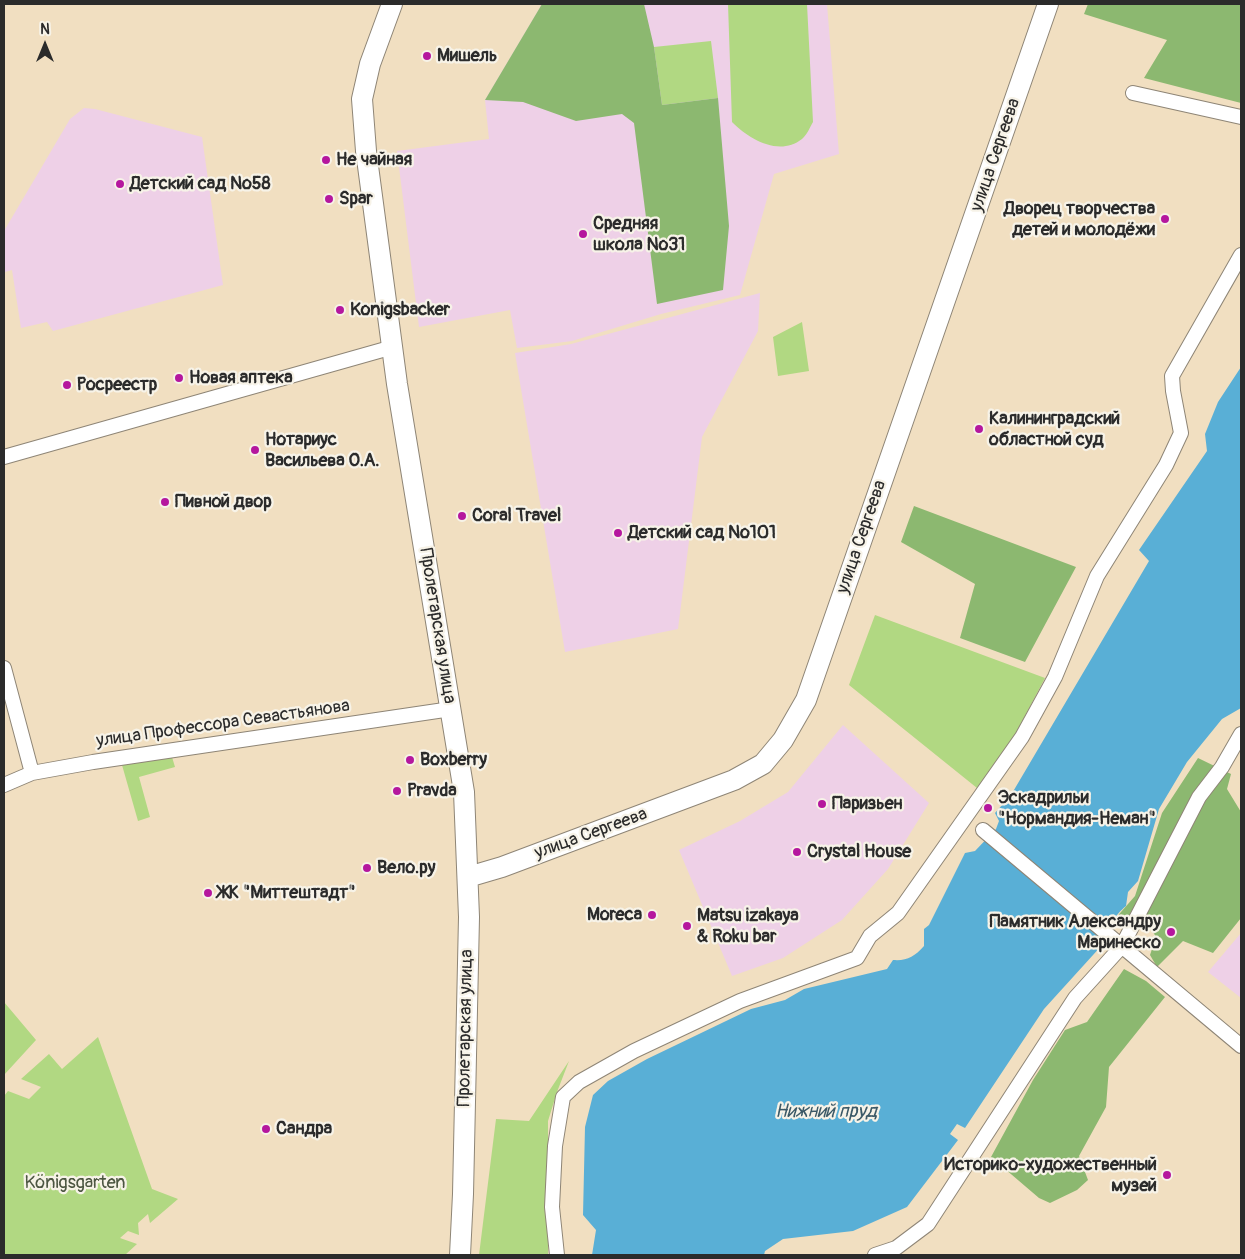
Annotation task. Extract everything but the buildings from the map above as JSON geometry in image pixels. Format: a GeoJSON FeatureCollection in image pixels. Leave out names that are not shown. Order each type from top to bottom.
{"type":"FeatureCollection","features":[{"type":"Feature","properties":{"kind":"main road","name":"Пролетарская улица"},"geometry":{"type":"LineString","coordinates":[[392,4],[370,64],[362,99],[366,152],[393,347],[464,792],[468,877],[464,1185],[460,1255]]}},
{"type":"Feature","properties":{"kind":"main road","name":"улица Сергеева"},"geometry":{"type":"LineString","coordinates":[[468,877],[502,867],[734,780],[762,764],[783,740],[806,700],[1048,4]]}},
{"type":"Feature","properties":{"kind":"street"},"geometry":{"type":"LineString","coordinates":[[1133,93],[1241,117]]}},
{"type":"Feature","properties":{"kind":"street"},"geometry":{"type":"LineString","coordinates":[[558,1255],[552,1206],[555,1146],[563,1097],[579,1082],[634,1050],[740,1002],[857,958],[870,936],[898,913],[1022,737],[1059,669],[1097,576],[1166,465],[1181,434],[1172,376],[1241,255]]}},
{"type":"Feature","properties":{"kind":"street"},"geometry":{"type":"LineString","coordinates":[[4,456],[393,347]]}},
{"type":"Feature","properties":{"kind":"street"},"geometry":{"type":"LineString","coordinates":[[4,668],[32,774]]}},
{"type":"Feature","properties":{"kind":"street","name":"улица Профессора Севастьянова"},"geometry":{"type":"LineString","coordinates":[[4,785],[32,774],[93,762],[451,709]]}},
{"type":"Feature","properties":{"kind":"street"},"geometry":{"type":"LineString","coordinates":[[875,1255],[896,1248],[928,1224],[1075,998],[1122,946],[1199,797],[1222,767],[1241,734]]}},
{"type":"Feature","properties":{"kind":"street"},"geometry":{"type":"LineString","coordinates":[[983,830],[1241,1046]]}},
{"type":"Feature","properties":{"kind":"shaded area","name":"Средняя школа №31"},"geometry":{"type":"Polygon","coordinates":[[[542,4],[827,4],[839,154],[774,174],[740,295],[661,314],[572,341],[517,348],[510,310],[419,327],[397,151],[489,139],[485,100],[542,4]]]}},
{"type":"Feature","properties":{"kind":"shaded area","name":"Детский сад №58"},"geometry":{"type":"Polygon","coordinates":[[[84,108],[95,109],[202,137],[223,285],[53,331],[47,322],[21,328],[12,270],[5,272],[4,269],[4,231],[70,119],[84,108]]]}},
{"type":"Feature","properties":{"kind":"shaded area","name":"Детский сад №101"},"geometry":{"type":"Polygon","coordinates":[[[760,293],[758,331],[702,437],[678,629],[565,652],[515,353],[571,344],[760,293]]]}},
{"type":"Feature","properties":{"kind":"shaded area","name":"Crystal House"},"geometry":{"type":"Polygon","coordinates":[[[843,725],[929,803],[888,869],[842,920],[783,958],[732,976],[679,850],[740,821],[788,792],[843,725]]]}},
{"type":"Feature","properties":{"kind":"shaded area"},"geometry":{"type":"Polygon","coordinates":[[[1241,933],[1241,998],[1208,972],[1241,933]]]}},
{"type":"Feature","properties":{"kind":"green space"},"geometry":{"type":"Polygon","coordinates":[[[542,4],[644,4],[654,47],[662,105],[718,98],[729,226],[723,290],[657,304],[634,123],[622,114],[576,121],[523,102],[485,100],[542,4]]]}},
{"type":"Feature","properties":{"kind":"green space"},"geometry":{"type":"Polygon","coordinates":[[[728,4],[807,4],[813,122],[804,137],[793,144],[774,146],[765,144],[747,134],[732,122],[728,4]]]}},
{"type":"Feature","properties":{"kind":"green space"},"geometry":{"type":"Polygon","coordinates":[[[1088,4],[1241,4],[1241,103],[1144,78],[1167,40],[1084,14],[1088,4]]]}},
{"type":"Feature","properties":{"kind":"green space"},"geometry":{"type":"Polygon","coordinates":[[[711,41],[718,98],[662,105],[654,47],[711,41]]]}},
{"type":"Feature","properties":{"kind":"green space"},"geometry":{"type":"Polygon","coordinates":[[[802,322],[809,371],[778,376],[773,337],[802,322]]]}},
{"type":"Feature","properties":{"kind":"green space"},"geometry":{"type":"Polygon","coordinates":[[[914,506],[1076,567],[1025,662],[960,638],[975,584],[901,542],[914,506]]]}},
{"type":"Feature","properties":{"kind":"green space"},"geometry":{"type":"Polygon","coordinates":[[[875,615],[1045,678],[1016,733],[977,788],[849,685],[875,615]]]}},
{"type":"Feature","properties":{"kind":"green space"},"geometry":{"type":"Polygon","coordinates":[[[172,757],[175,767],[139,777],[150,817],[138,821],[122,765],[172,757]]]}},
{"type":"Feature","properties":{"kind":"green space"},"geometry":{"type":"Polygon","coordinates":[[[1198,758],[1231,774],[1227,789],[1241,812],[1241,918],[1213,953],[1183,941],[1157,967],[1150,955],[1156,937],[1143,915],[1122,923],[1114,920],[1135,896],[1162,813],[1198,758]]]}},
{"type":"Feature","properties":{"kind":"green space"},"geometry":{"type":"Polygon","coordinates":[[[1124,969],[1146,981],[1165,997],[1109,1067],[1106,1107],[1079,1156],[1088,1180],[1077,1190],[1050,1203],[1039,1198],[991,1157],[1033,1080],[1065,1030],[1087,1022],[1124,969]]]}},
{"type":"Feature","properties":{"kind":"green space"},"geometry":{"type":"Polygon","coordinates":[[[4,1002],[36,1040],[4,1075],[4,1002]]]}},
{"type":"Feature","properties":{"kind":"green space","name":"Königsgarten"},"geometry":{"type":"Polygon","coordinates":[[[98,1037],[152,1189],[178,1199],[150,1223],[148,1214],[138,1223],[139,1235],[128,1231],[120,1238],[137,1244],[125,1255],[4,1255],[4,1096],[8,1091],[29,1099],[41,1087],[21,1079],[49,1054],[62,1069],[98,1037]]]}},
{"type":"Feature","properties":{"kind":"green space"},"geometry":{"type":"Polygon","coordinates":[[[569,1061],[548,1121],[548,1255],[479,1255],[496,1119],[529,1121],[569,1061]]]}},
{"type":"Feature","properties":{"kind":"water","name":"Нижний пруд"},"geometry":{"type":"Polygon","coordinates":[[[1241,367],[1241,708],[1222,719],[1187,762],[1159,809],[1138,881],[1128,892],[1126,906],[1111,923],[1103,944],[1044,1009],[965,1128],[957,1124],[950,1134],[958,1140],[907,1207],[853,1231],[783,1239],[765,1251],[764,1255],[592,1255],[596,1230],[583,1215],[585,1127],[593,1095],[608,1081],[647,1059],[751,1009],[785,1000],[804,989],[887,969],[893,960],[910,958],[924,946],[924,929],[929,925],[965,853],[975,851],[996,829],[999,821],[995,813],[1011,795],[1149,561],[1139,550],[1207,451],[1205,434],[1218,402],[1241,367]]]}},
{"type":"Feature","properties":{"kind":"place","name":"Мишель"},"geometry":{"type":"Point","coordinates":[427,56]}},
{"type":"Feature","properties":{"kind":"place","name":"Не чайная"},"geometry":{"type":"Point","coordinates":[326,160]}},
{"type":"Feature","properties":{"kind":"place","name":"Детский сад №58"},"geometry":{"type":"Point","coordinates":[120,184]}},
{"type":"Feature","properties":{"kind":"place","name":"Spar"},"geometry":{"type":"Point","coordinates":[329,199]}},
{"type":"Feature","properties":{"kind":"place","name":"Дворец творчества детей и молодёжи"},"geometry":{"type":"Point","coordinates":[1165,219]}},
{"type":"Feature","properties":{"kind":"place","name":"Средняя школа №31"},"geometry":{"type":"Point","coordinates":[583,234]}},
{"type":"Feature","properties":{"kind":"place","name":"Konigsbacker"},"geometry":{"type":"Point","coordinates":[340,310]}},
{"type":"Feature","properties":{"kind":"place","name":"Новая аптека"},"geometry":{"type":"Point","coordinates":[179,378]}},
{"type":"Feature","properties":{"kind":"place","name":"Росрeeстр"},"geometry":{"type":"Point","coordinates":[67,385]}},
{"type":"Feature","properties":{"kind":"place","name":"Калининградский областной суд"},"geometry":{"type":"Point","coordinates":[979,429]}},
{"type":"Feature","properties":{"kind":"place","name":"Нотариус Васильева О.А."},"geometry":{"type":"Point","coordinates":[255,450]}},
{"type":"Feature","properties":{"kind":"place","name":"Пивной двор"},"geometry":{"type":"Point","coordinates":[165,502]}},
{"type":"Feature","properties":{"kind":"place","name":"Coral Travel"},"geometry":{"type":"Point","coordinates":[462,516]}},
{"type":"Feature","properties":{"kind":"place","name":"Детский сад №101"},"geometry":{"type":"Point","coordinates":[618,533]}},
{"type":"Feature","properties":{"kind":"place","name":"Boxberry"},"geometry":{"type":"Point","coordinates":[410,760]}},
{"type":"Feature","properties":{"kind":"place","name":"Pravda"},"geometry":{"type":"Point","coordinates":[397,791]}},
{"type":"Feature","properties":{"kind":"place","name":"Паризьен"},"geometry":{"type":"Point","coordinates":[822,804]}},
{"type":"Feature","properties":{"kind":"place","name":"Эскадрильи \"Нормандия-Неман\""},"geometry":{"type":"Point","coordinates":[988,808]}},
{"type":"Feature","properties":{"kind":"place","name":"Crystal House"},"geometry":{"type":"Point","coordinates":[797,852]}},
{"type":"Feature","properties":{"kind":"place","name":"Вело.ру"},"geometry":{"type":"Point","coordinates":[367,868]}},
{"type":"Feature","properties":{"kind":"place","name":"ЖК \"Миттештадт\""},"geometry":{"type":"Point","coordinates":[208,893]}},
{"type":"Feature","properties":{"kind":"place","name":"Moreca"},"geometry":{"type":"Point","coordinates":[652,915]}},
{"type":"Feature","properties":{"kind":"place","name":"Matsu izakaya & Roku bar"},"geometry":{"type":"Point","coordinates":[687,926]}},
{"type":"Feature","properties":{"kind":"place","name":"Памятник Александру Маринеско"},"geometry":{"type":"Point","coordinates":[1171,932]}},
{"type":"Feature","properties":{"kind":"place","name":"Сандра"},"geometry":{"type":"Point","coordinates":[266,1129]}},
{"type":"Feature","properties":{"kind":"place","name":"Историко-художественный музей"},"geometry":{"type":"Point","coordinates":[1167,1175]}}]}
